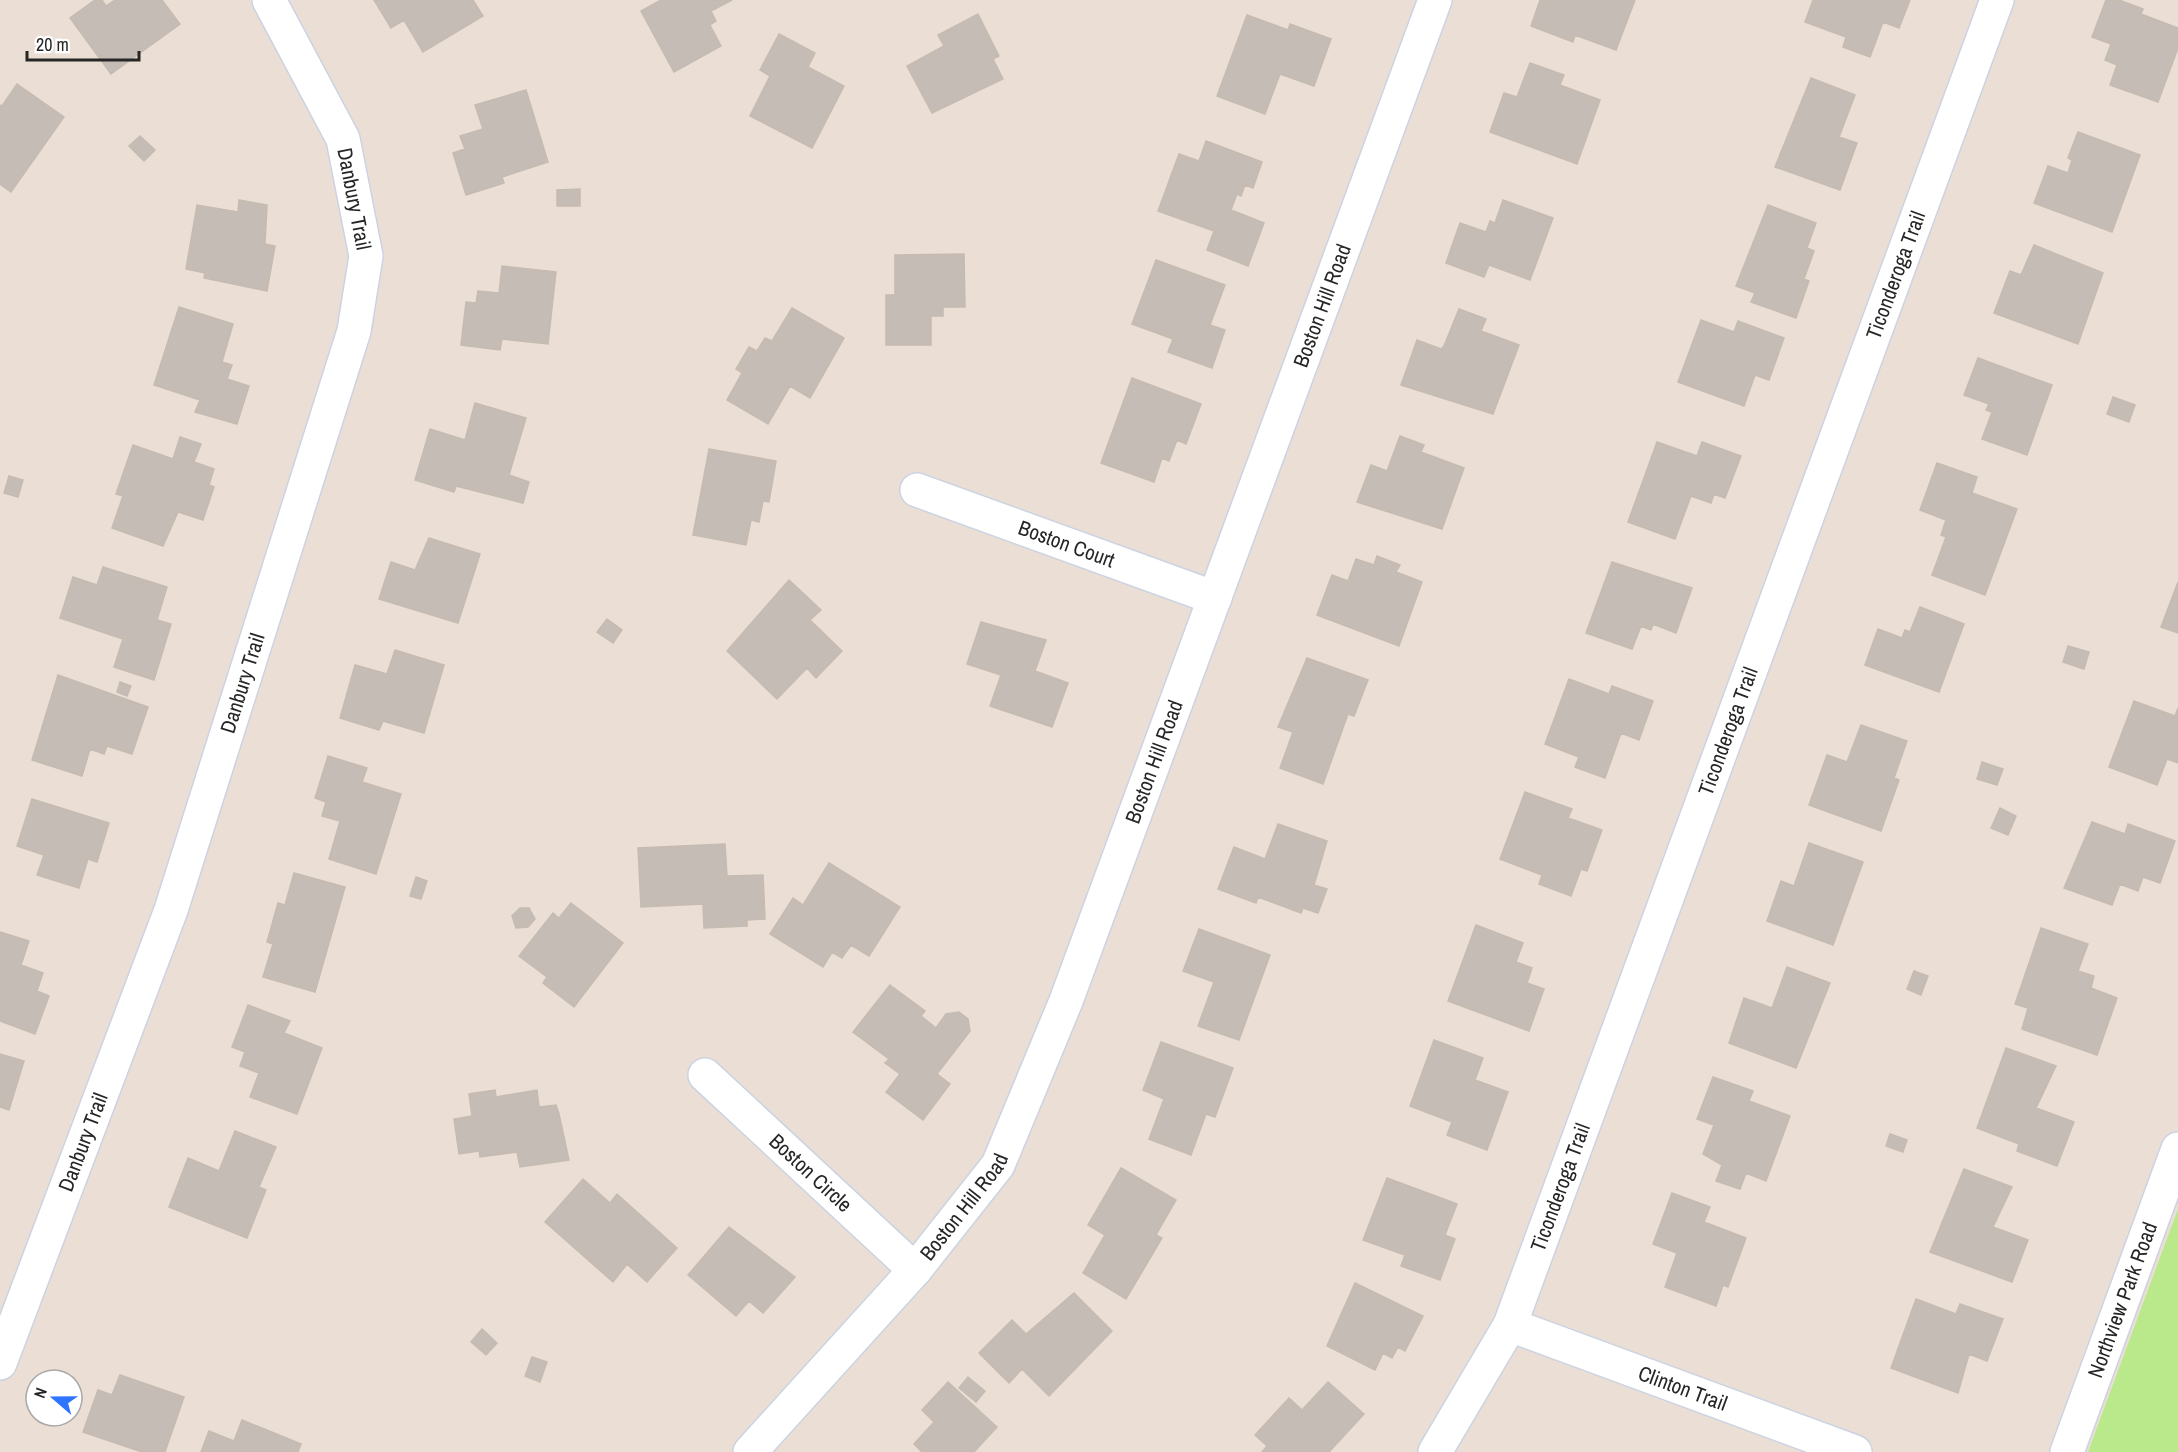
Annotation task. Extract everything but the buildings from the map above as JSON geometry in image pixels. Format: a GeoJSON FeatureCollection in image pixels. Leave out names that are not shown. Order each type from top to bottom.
{"type":"FeatureCollection","features":[{"type":"Feature","properties":{"kind":"street","name":"Danbury Trail"},"geometry":{"type":"LineString","coordinates":[[0,1363],[171,910],[354,331],[366,256],[343,140],[269,0]]}},
{"type":"Feature","properties":{"kind":"street","name":"Boston Hill Road"},"geometry":{"type":"LineString","coordinates":[[750,1452],[915,1270],[998,1165],[1066,1001],[1435,0]]}},
{"type":"Feature","properties":{"kind":"street","name":"Ticonderoga Trail"},"geometry":{"type":"LineString","coordinates":[[1435,1452],[1510,1325],[1997,0]]}},
{"type":"Feature","properties":{"kind":"street","name":"Boston Court"},"geometry":{"type":"LineString","coordinates":[[917,490],[1215,598]]}},
{"type":"Feature","properties":{"kind":"street","name":"Boston Circle"},"geometry":{"type":"LineString","coordinates":[[705,1075],[915,1270]]}},
{"type":"Feature","properties":{"kind":"street","name":"Northview Park Road"},"geometry":{"type":"LineString","coordinates":[[2067,1452],[2178,1149]]}},
{"type":"Feature","properties":{"kind":"street","name":"Clinton Trail"},"geometry":{"type":"LineString","coordinates":[[1510,1325],[1855,1452]]}},
{"type":"Feature","properties":{"kind":"green space"},"geometry":{"type":"Polygon","coordinates":[[[2178,1209],[2178,1452],[2088,1452],[2178,1209]]]}}]}
